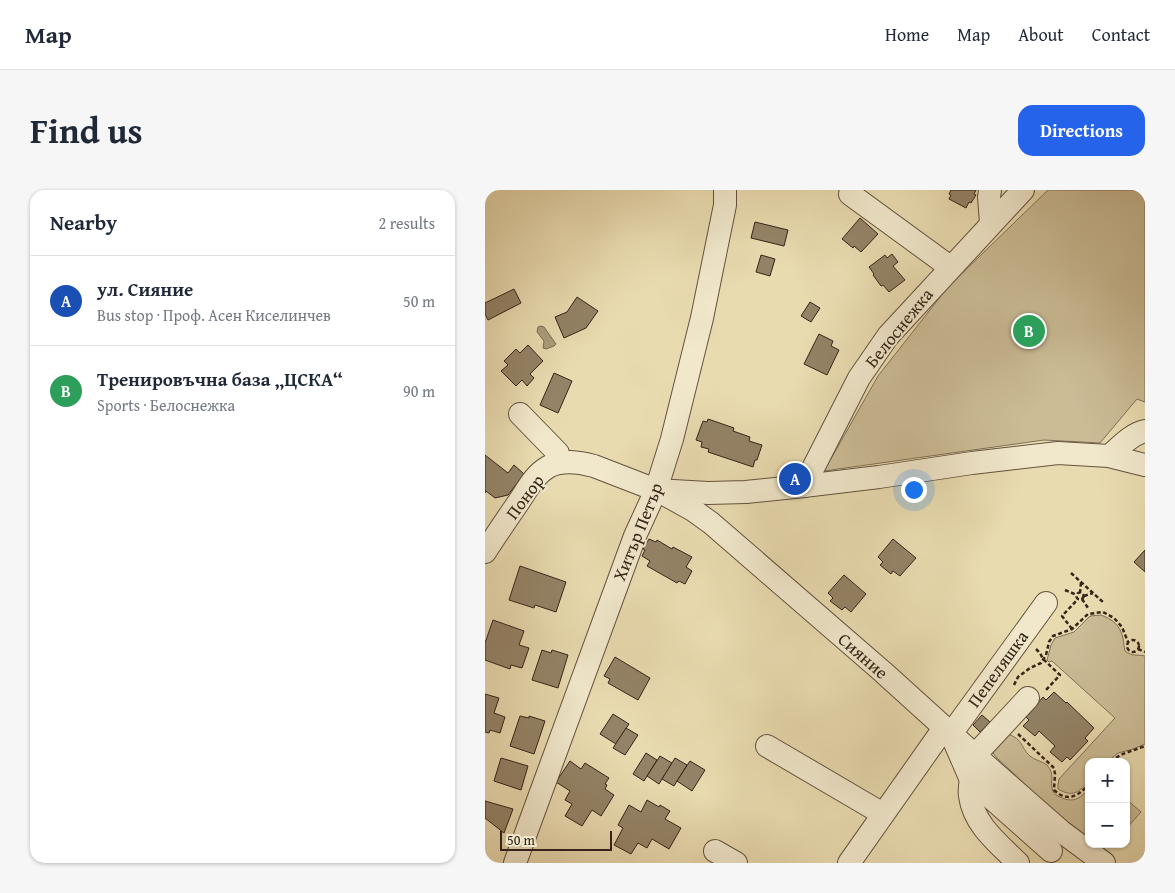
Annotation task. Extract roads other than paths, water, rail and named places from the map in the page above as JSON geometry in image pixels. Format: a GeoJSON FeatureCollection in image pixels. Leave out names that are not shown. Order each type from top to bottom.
{"type":"FeatureCollection","features":[{"type":"Feature","properties":{"kind":"street","name":"Хитър Петър"},"geometry":{"type":"LineString","coordinates":[[515,863],[631,545],[656,490],[672,440],[702,318],[725,205],[725,190]]}},
{"type":"Feature","properties":{"kind":"street"},"geometry":{"type":"LineString","coordinates":[[990,190],[991,223]]}},
{"type":"Feature","properties":{"kind":"street","name":"Белоснежка"},"geometry":{"type":"LineString","coordinates":[[805,486],[859,378],[888,336],[1023,190]]}},
{"type":"Feature","properties":{"kind":"street"},"geometry":{"type":"LineString","coordinates":[[850,194],[950,267]]}},
{"type":"Feature","properties":{"kind":"street"},"geometry":{"type":"LineString","coordinates":[[520,414],[558,453],[554,465],[569,462],[594,466],[656,490],[737,492],[805,486],[1058,453],[1109,456],[1145,465]]}},
{"type":"Feature","properties":{"kind":"street"},"geometry":{"type":"LineString","coordinates":[[1109,456],[1131,437],[1145,430]]}},
{"type":"Feature","properties":{"kind":"street","name":"Понор"},"geometry":{"type":"LineString","coordinates":[[485,552],[536,477],[554,465]]}},
{"type":"Feature","properties":{"kind":"street","name":"Сияние"},"geometry":{"type":"LineString","coordinates":[[656,490],[693,510],[711,523],[883,672],[1062,832],[1104,863]]}},
{"type":"Feature","properties":{"kind":"street","name":"Пепеляшка"},"geometry":{"type":"LineString","coordinates":[[849,863],[883,814],[1046,603]]}},
{"type":"Feature","properties":{"kind":"street"},"geometry":{"type":"LineString","coordinates":[[975,755],[1005,722],[1019,694]]}},
{"type":"Feature","properties":{"kind":"street"},"geometry":{"type":"LineString","coordinates":[[947,731],[971,780],[1048,857],[1062,832]]}},
{"type":"Feature","properties":{"kind":"street"},"geometry":{"type":"LineString","coordinates":[[767,746],[883,814]]}},
{"type":"Feature","properties":{"kind":"street"},"geometry":{"type":"LineString","coordinates":[[971,780],[970,795],[975,814],[985,830],[1018,863]]}},
{"type":"Feature","properties":{"kind":"street"},"geometry":{"type":"LineString","coordinates":[[715,850],[736,863]]}},
{"type":"Feature","properties":{"kind":"place","name":"Тренировъчна база „ЦСКА“"},"geometry":{"type":"Point","coordinates":[1029,331]}},
{"type":"Feature","properties":{"kind":"place","name":"ул. Сияние"},"geometry":{"type":"Point","coordinates":[795,479]}}]}
